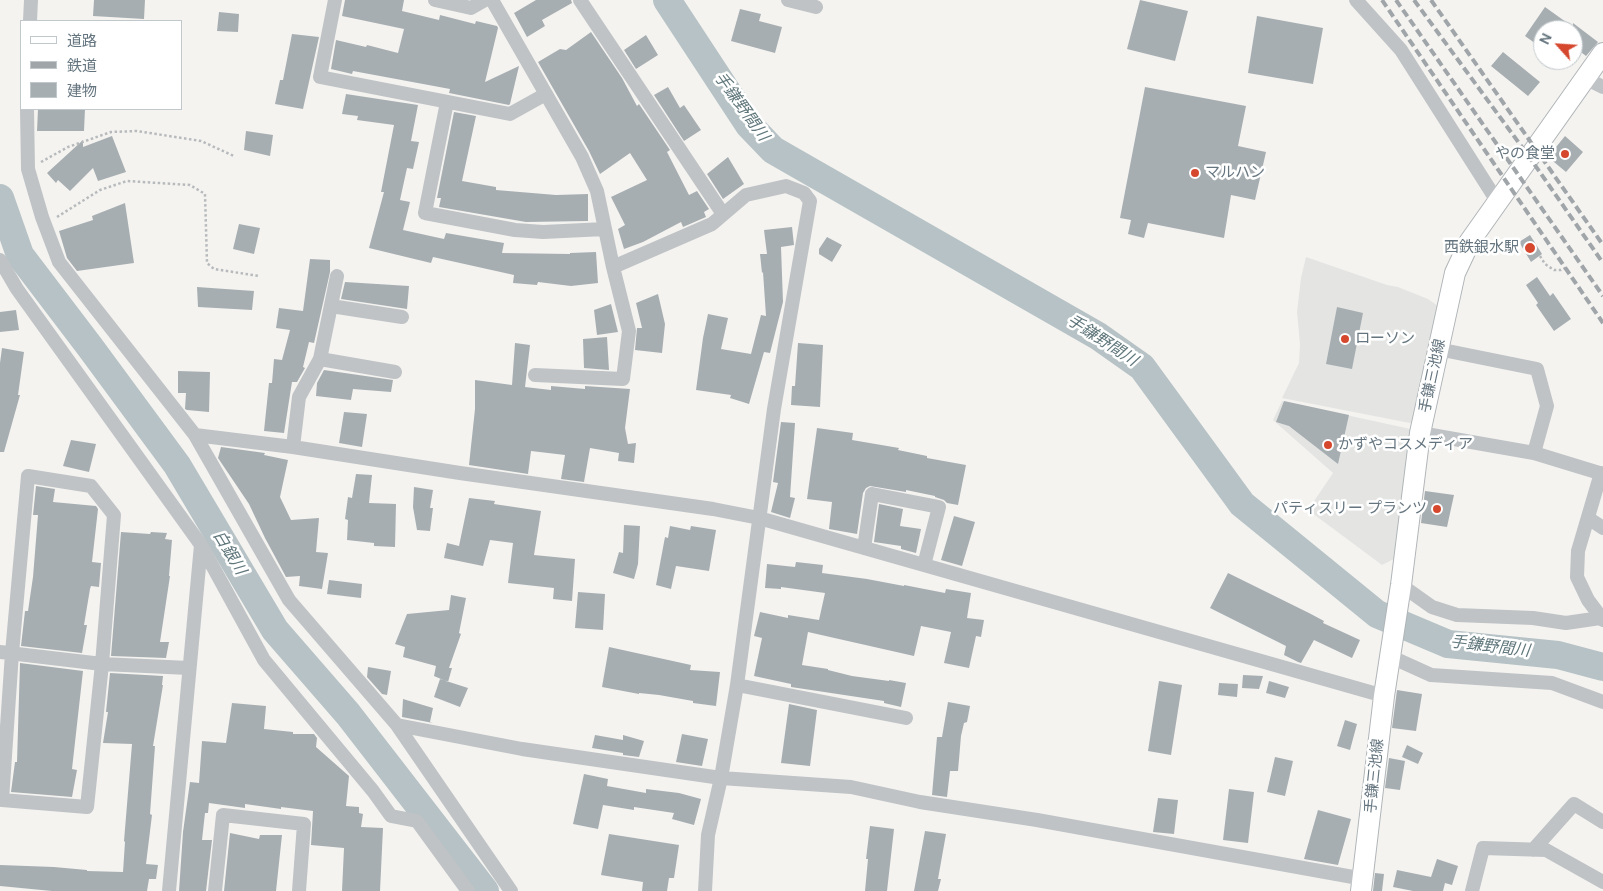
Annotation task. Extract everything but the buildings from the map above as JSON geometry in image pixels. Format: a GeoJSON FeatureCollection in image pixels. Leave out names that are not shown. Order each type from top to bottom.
{"type":"FeatureCollection","features":[{"type":"Feature","properties":{"kind":"main road","name":"手鎌三池線"},"geometry":{"type":"LineString","coordinates":[[1363,885],[1389,656],[1401,585],[1420,434],[1456,273],[1470,241],[1603,53]]}},
{"type":"Feature","properties":{"kind":"street"},"geometry":{"type":"LineString","coordinates":[[30,20],[31,0]]}},
{"type":"Feature","properties":{"kind":"street"},"geometry":{"type":"LineString","coordinates":[[335,0],[320,77],[510,114],[546,94]]}},
{"type":"Feature","properties":{"kind":"street"},"geometry":{"type":"LineString","coordinates":[[435,0],[471,8],[485,0]]}},
{"type":"Feature","properties":{"kind":"street"},"geometry":{"type":"LineString","coordinates":[[492,0],[582,157],[597,191],[629,331],[623,380],[535,375]]}},
{"type":"Feature","properties":{"kind":"street"},"geometry":{"type":"LineString","coordinates":[[580,0],[723,214]]}},
{"type":"Feature","properties":{"kind":"street"},"geometry":{"type":"LineString","coordinates":[[788,0],[816,7]]}},
{"type":"Feature","properties":{"kind":"street"},"geometry":{"type":"LineString","coordinates":[[1356,0],[1401,50],[1497,201]]}},
{"type":"Feature","properties":{"kind":"street"},"geometry":{"type":"LineString","coordinates":[[1585,78],[1603,87]]}},
{"type":"Feature","properties":{"kind":"street"},"geometry":{"type":"LineString","coordinates":[[447,102],[425,213],[515,230],[543,232],[605,229]]}},
{"type":"Feature","properties":{"kind":"street"},"geometry":{"type":"LineString","coordinates":[[27,110],[28,169],[45,225],[60,262],[195,435],[289,600],[397,725],[511,891]]}},
{"type":"Feature","properties":{"kind":"street"},"geometry":{"type":"LineString","coordinates":[[613,267],[712,224],[746,195],[786,186],[804,193],[810,201],[774,409],[737,685],[721,778],[708,835],[705,891]]}},
{"type":"Feature","properties":{"kind":"street"},"geometry":{"type":"LineString","coordinates":[[0,260],[17,289],[201,545],[264,660],[373,791],[391,816],[417,821],[468,891]]}},
{"type":"Feature","properties":{"kind":"street"},"geometry":{"type":"LineString","coordinates":[[292,446],[299,397],[320,359],[338,276]]}},
{"type":"Feature","properties":{"kind":"street"},"geometry":{"type":"LineString","coordinates":[[331,306],[402,317]]}},
{"type":"Feature","properties":{"kind":"street"},"geometry":{"type":"LineString","coordinates":[[1438,349],[1537,369],[1547,406],[1534,453]]}},
{"type":"Feature","properties":{"kind":"street"},"geometry":{"type":"LineString","coordinates":[[320,359],[395,372]]}},
{"type":"Feature","properties":{"kind":"street"},"geometry":{"type":"LineString","coordinates":[[1401,585],[1432,607],[1457,615],[1533,618],[1566,623],[1601,619],[1588,600],[1577,577],[1578,551],[1602,473],[1534,453],[1420,434]]}},
{"type":"Feature","properties":{"kind":"street"},"geometry":{"type":"LineString","coordinates":[[195,435],[292,446],[460,473],[713,509],[760,518],[1384,696]]}},
{"type":"Feature","properties":{"kind":"street"},"geometry":{"type":"LineString","coordinates":[[28,476],[91,486],[114,516],[102,664],[87,807],[2,800],[6,653],[28,476]]}},
{"type":"Feature","properties":{"kind":"street"},"geometry":{"type":"LineString","coordinates":[[864,548],[872,494],[939,507],[924,565]]}},
{"type":"Feature","properties":{"kind":"street"},"geometry":{"type":"LineString","coordinates":[[1588,518],[1603,528]]}},
{"type":"Feature","properties":{"kind":"street"},"geometry":{"type":"LineString","coordinates":[[169,891],[201,545]]}},
{"type":"Feature","properties":{"kind":"street"},"geometry":{"type":"LineString","coordinates":[[6,653],[102,664],[189,668]]}},
{"type":"Feature","properties":{"kind":"street"},"geometry":{"type":"LineString","coordinates":[[1389,656],[1430,675],[1552,682],[1603,702]]}},
{"type":"Feature","properties":{"kind":"street"},"geometry":{"type":"LineString","coordinates":[[737,685],[906,718]]}},
{"type":"Feature","properties":{"kind":"street"},"geometry":{"type":"LineString","coordinates":[[397,725],[522,749],[721,778],[851,786],[920,802],[1046,822],[1363,885]]}},
{"type":"Feature","properties":{"kind":"street"},"geometry":{"type":"LineString","coordinates":[[1533,850],[1574,804],[1603,822]]}},
{"type":"Feature","properties":{"kind":"street"},"geometry":{"type":"LineString","coordinates":[[215,891],[223,814],[304,824],[299,891]]}},
{"type":"Feature","properties":{"kind":"street"},"geometry":{"type":"LineString","coordinates":[[1472,891],[1483,848],[1546,850],[1603,882]]}},
{"type":"Feature","properties":{"kind":"path"},"geometry":{"type":"LineString","coordinates":[[28,169],[68,147],[111,132],[137,131],[201,141],[234,156]]}},
{"type":"Feature","properties":{"kind":"path"},"geometry":{"type":"LineString","coordinates":[[45,225],[100,190],[127,181],[190,185],[205,194],[207,263],[214,269],[259,276]]}},
{"type":"Feature","properties":{"kind":"path"},"geometry":{"type":"LineString","coordinates":[[1540,256],[1545,264],[1554,270],[1561,270],[1567,267]]}},
{"type":"Feature","properties":{"kind":"shaded area"},"geometry":{"type":"Polygon","coordinates":[[[1306,257],[1387,285],[1398,287],[1428,299],[1438,306],[1415,424],[1282,398],[1299,363],[1300,344],[1297,312],[1301,278],[1306,257]]]}},
{"type":"Feature","properties":{"kind":"shaded area"},"geometry":{"type":"Polygon","coordinates":[[[1282,401],[1415,430],[1396,558],[1382,565],[1308,510],[1333,473],[1273,420],[1282,401]]]}},
{"type":"Feature","properties":{"kind":"waterway","name":"手鎌野間川"},"geometry":{"type":"LineString","coordinates":[[667,0],[749,125],[773,150],[1098,336],[1142,367],[1242,504],[1377,614],[1448,644],[1558,655],[1603,667]]}},
{"type":"Feature","properties":{"kind":"waterway","name":"白銀川"},"geometry":{"type":"LineString","coordinates":[[0,198],[20,255],[177,465],[275,630],[348,714],[485,891]]}},
{"type":"Feature","properties":{"kind":"railway"},"geometry":{"type":"LineString","coordinates":[[1382,0],[1603,323]]}},
{"type":"Feature","properties":{"kind":"railway"},"geometry":{"type":"LineString","coordinates":[[1396,0],[1603,296]]}},
{"type":"Feature","properties":{"kind":"railway"},"geometry":{"type":"LineString","coordinates":[[1414,0],[1530,158],[1603,263]]}},
{"type":"Feature","properties":{"kind":"railway"},"geometry":{"type":"LineString","coordinates":[[1431,0],[1603,245]]}},
{"type":"Feature","properties":{"kind":"place","name":"やの食堂"},"geometry":{"type":"Point","coordinates":[1565,154]}},
{"type":"Feature","properties":{"kind":"place","name":"マルハン"},"geometry":{"type":"Point","coordinates":[1195,173]}},
{"type":"Feature","properties":{"kind":"place","name":"西鉄銀水駅"},"geometry":{"type":"Point","coordinates":[1530,248]}},
{"type":"Feature","properties":{"kind":"place","name":"ローソン"},"geometry":{"type":"Point","coordinates":[1345,339]}},
{"type":"Feature","properties":{"kind":"place","name":"かずやコスメディア"},"geometry":{"type":"Point","coordinates":[1328,445]}},
{"type":"Feature","properties":{"kind":"place","name":"パティスリー プランツ"},"geometry":{"type":"Point","coordinates":[1437,509]}}]}
